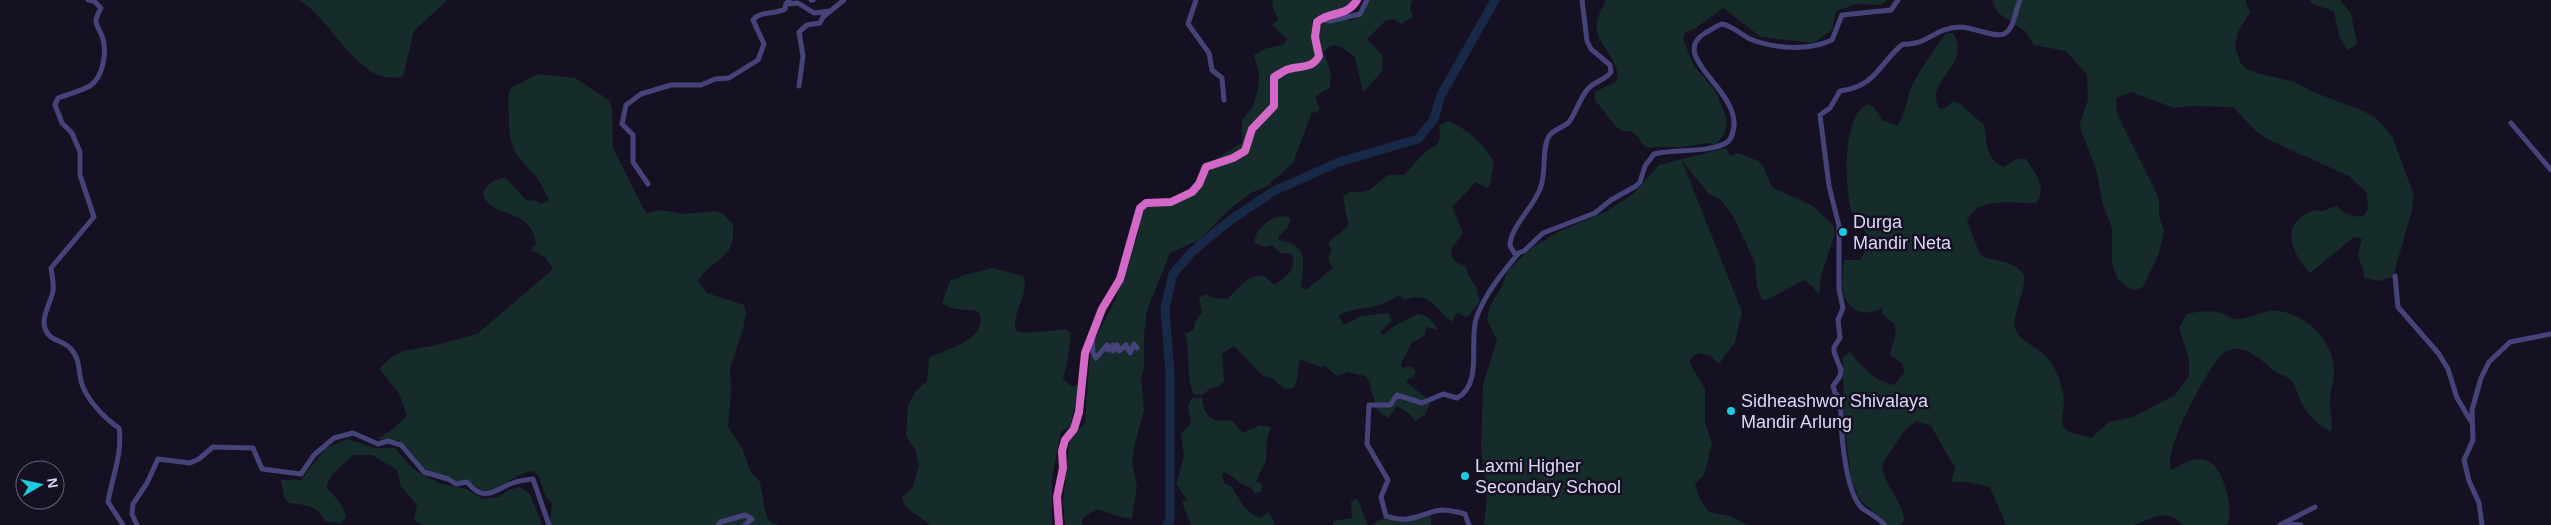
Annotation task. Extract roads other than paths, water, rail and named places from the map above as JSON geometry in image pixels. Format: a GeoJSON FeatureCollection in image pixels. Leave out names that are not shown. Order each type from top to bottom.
{"type":"FeatureCollection","features":[{"type":"Feature","properties":{"kind":"highway"},"geometry":{"type":"LineString","coordinates":[[1059,525],[1057,497],[1063,468],[1062,451],[1065,440],[1074,429],[1080,412],[1086,353],[1102,309],[1122,273],[1140,208],[1146,203],[1172,202],[1192,192],[1199,184],[1206,167],[1233,158],[1245,151],[1252,129],[1274,106],[1274,77],[1286,70],[1307,66],[1316,62],[1319,56],[1315,37],[1317,22],[1320,19],[1343,13],[1353,6],[1357,0]]}},
{"type":"Feature","properties":{"kind":"street"},"geometry":{"type":"LineString","coordinates":[[88,0],[94,1],[101,8],[95,18],[96,28],[103,38],[105,50],[102,68],[89,86],[58,98],[55,105],[62,123],[72,133],[80,152],[80,175],[94,217],[51,268],[53,290],[45,318],[45,328],[50,337],[70,347],[80,363],[80,378],[86,394],[111,423],[119,428],[121,439],[119,457],[108,502],[123,525]]}},
{"type":"Feature","properties":{"kind":"street"},"geometry":{"type":"LineString","coordinates":[[799,86],[803,56],[798,32],[807,25],[820,23],[823,18],[844,0]]}},
{"type":"Feature","properties":{"kind":"street"},"geometry":{"type":"LineString","coordinates":[[1196,0],[1188,24],[1209,52],[1212,70],[1222,78],[1224,100]]}},
{"type":"Feature","properties":{"kind":"street"},"geometry":{"type":"LineString","coordinates":[[1320,19],[1330,21],[1360,14],[1366,0]]}},
{"type":"Feature","properties":{"kind":"street"},"geometry":{"type":"LineString","coordinates":[[1518,254],[1511,251],[1511,236],[1531,208],[1541,188],[1546,166],[1546,143],[1549,136],[1572,119],[1575,108],[1588,88],[1600,82],[1611,72],[1610,65],[1591,49],[1587,41],[1582,0]]}},
{"type":"Feature","properties":{"kind":"street"},"geometry":{"type":"LineString","coordinates":[[1469,525],[1465,514],[1453,511],[1433,512],[1414,521],[1392,519],[1386,516],[1381,497],[1388,480],[1367,444],[1369,405],[1390,405],[1397,396],[1422,403],[1443,394],[1457,398],[1464,395],[1472,377],[1474,330],[1478,314],[1483,301],[1518,254],[1543,233],[1603,209],[1611,200],[1636,186],[1640,182],[1645,166],[1654,154],[1718,145],[1731,139],[1734,121],[1732,110],[1720,89],[1696,60],[1693,48],[1697,38],[1722,24],[1751,39],[1773,45],[1798,48],[1820,46],[1832,40],[1837,22],[1842,15],[1891,10],[1898,0]]}},
{"type":"Feature","properties":{"kind":"street"},"geometry":{"type":"LineString","coordinates":[[1885,525],[1863,508],[1849,482],[1842,441],[1841,399],[1835,393],[1833,386],[1840,376],[1841,370],[1834,352],[1834,347],[1840,338],[1838,320],[1842,308],[1839,289],[1839,226],[1829,186],[1820,115],[1830,108],[1840,91],[1853,90],[1877,74],[1893,52],[1903,44],[1921,43],[1936,32],[1948,28],[1962,27],[1983,30],[1997,36],[2004,34],[2011,29],[2020,0]]}},
{"type":"Feature","properties":{"kind":"street"},"geometry":{"type":"LineString","coordinates":[[648,184],[633,162],[633,135],[622,124],[626,105],[640,94],[660,88],[692,83],[701,85],[715,79],[729,78],[748,67],[758,60],[764,44],[753,20],[762,13],[777,13],[785,9],[788,2],[798,3],[814,13],[833,11]]}},
{"type":"Feature","properties":{"kind":"street"},"geometry":{"type":"LineString","coordinates":[[2511,124],[2551,170]]}},
{"type":"Feature","properties":{"kind":"street"},"geometry":{"type":"LineString","coordinates":[[2395,276],[2398,307],[2439,354],[2448,369],[2457,398],[2472,423]]}},
{"type":"Feature","properties":{"kind":"street"},"geometry":{"type":"LineString","coordinates":[[2482,525],[2479,503],[2469,481],[2465,465],[2466,452],[2473,440],[2472,423],[2475,394],[2489,362],[2510,342],[2551,334]]}},
{"type":"Feature","properties":{"kind":"street"},"geometry":{"type":"LineString","coordinates":[[1092,336],[1093,353],[1096,358],[1107,345],[1108,350],[1112,345],[1113,351],[1117,345],[1120,351],[1126,345],[1130,353],[1134,344],[1137,348]]}},
{"type":"Feature","properties":{"kind":"street"},"geometry":{"type":"LineString","coordinates":[[137,525],[132,514],[133,504],[158,458],[190,463],[199,459],[214,447],[253,448],[262,469],[301,474],[314,455],[334,438],[353,433],[378,444],[388,441],[401,445],[424,472],[456,484],[467,482],[475,492],[483,494],[495,492],[514,482],[533,479],[549,525]]}},
{"type":"Feature","properties":{"kind":"street"},"geometry":{"type":"LineString","coordinates":[[2283,524],[2315,507]]}},
{"type":"Feature","properties":{"kind":"street"},"geometry":{"type":"LineString","coordinates":[[718,525],[721,522],[745,515],[752,519],[745,525]]}},
{"type":"Feature","properties":{"kind":"street"},"geometry":{"type":"LineString","coordinates":[[2283,524],[2301,525]]}},
{"type":"Feature","properties":{"kind":"waterway"},"geometry":{"type":"LineString","coordinates":[[1167,525],[1170,520],[1170,374],[1165,308],[1173,274],[1192,252],[1229,221],[1274,191],[1339,162],[1418,139],[1434,119],[1441,95],[1495,0]]}},
{"type":"Feature","properties":{"kind":"place","name":"Durga Mandir Neta"},"geometry":{"type":"Point","coordinates":[1843,232]}},
{"type":"Feature","properties":{"kind":"place","name":"Sidheashwor Shivalaya Mandir Arlung"},"geometry":{"type":"Point","coordinates":[1731,411]}},
{"type":"Feature","properties":{"kind":"place","name":"Laxmi Higher Secondary School"},"geometry":{"type":"Point","coordinates":[1465,476]}}]}
